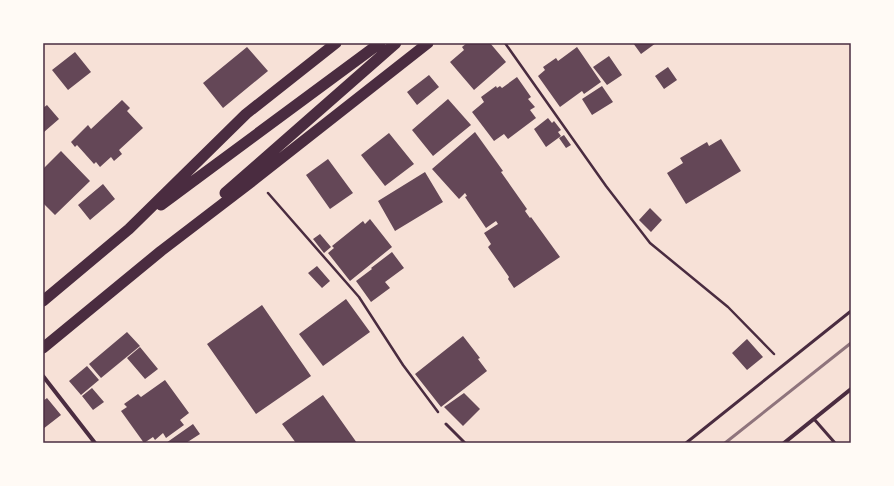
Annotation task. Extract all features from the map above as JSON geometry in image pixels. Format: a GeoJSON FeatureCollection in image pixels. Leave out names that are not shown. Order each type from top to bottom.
{"type":"FeatureCollection","features":[{"type":"Feature","properties":{"kind":"highway"},"geometry":{"type":"LineString","coordinates":[[129,229],[246,114],[336,43]]}},
{"type":"Feature","properties":{"kind":"highway"},"geometry":{"type":"LineString","coordinates":[[43,301],[129,229],[380,43]]}},
{"type":"Feature","properties":{"kind":"highway"},"geometry":{"type":"LineString","coordinates":[[161,251],[396,43]]}},
{"type":"Feature","properties":{"kind":"highway"},"geometry":{"type":"LineString","coordinates":[[43,348],[161,251],[428,43]]}},
{"type":"Feature","properties":{"kind":"street"},"geometry":{"type":"LineString","coordinates":[[43,376],[95,443]]}},
{"type":"Feature","properties":{"kind":"street"},"geometry":{"type":"LineString","coordinates":[[784,443],[851,389]]}},
{"type":"Feature","properties":{"kind":"lane"},"geometry":{"type":"LineString","coordinates":[[686,443],[851,311]]}},
{"type":"Feature","properties":{"kind":"lane"},"geometry":{"type":"LineString","coordinates":[[814,419],[835,443]]}},
{"type":"Feature","properties":{"kind":"lane"},"geometry":{"type":"LineString","coordinates":[[446,424],[465,443]]}},
{"type":"Feature","properties":{"kind":"path"},"geometry":{"type":"LineString","coordinates":[[505,43],[606,186],[650,243],[728,307],[785,364]]}},
{"type":"Feature","properties":{"kind":"path"},"geometry":{"type":"LineString","coordinates":[[255,179],[359,297],[403,365],[446,424]]}},
{"type":"Feature","properties":{"kind":"building"},"geometry":{"type":"Polygon","coordinates":[[[467,43],[490,43],[506,62],[474,90],[450,62],[464,50],[462,47],[467,43]]]}},
{"type":"Feature","properties":{"kind":"building"},"geometry":{"type":"Polygon","coordinates":[[[633,43],[656,43],[641,54],[633,43]]]}},
{"type":"Feature","properties":{"kind":"building"},"geometry":{"type":"Polygon","coordinates":[[[247,47],[268,71],[223,108],[203,83],[247,47]]]}},
{"type":"Feature","properties":{"kind":"building"},"geometry":{"type":"Polygon","coordinates":[[[577,47],[601,82],[584,94],[582,91],[560,107],[538,76],[545,70],[543,67],[556,58],[558,61],[577,47]]]}},
{"type":"Feature","properties":{"kind":"building"},"geometry":{"type":"Polygon","coordinates":[[[75,52],[91,72],[68,90],[52,70],[75,52]]]}},
{"type":"Feature","properties":{"kind":"building"},"geometry":{"type":"Polygon","coordinates":[[[609,56],[622,75],[607,85],[593,67],[609,56]]]}},
{"type":"Feature","properties":{"kind":"building"},"geometry":{"type":"Polygon","coordinates":[[[668,67],[677,80],[664,89],[655,76],[668,67]]]}},
{"type":"Feature","properties":{"kind":"building"},"geometry":{"type":"Polygon","coordinates":[[[429,75],[439,87],[417,105],[407,92],[429,75]]]}},
{"type":"Feature","properties":{"kind":"building"},"geometry":{"type":"Polygon","coordinates":[[[517,77],[531,97],[528,99],[535,107],[530,110],[536,118],[508,139],[504,134],[494,141],[472,112],[484,102],[481,97],[496,86],[497,88],[500,86],[502,88],[517,77]]]}},
{"type":"Feature","properties":{"kind":"building"},"geometry":{"type":"Polygon","coordinates":[[[602,86],[613,102],[592,115],[582,99],[602,86]]]}},
{"type":"Feature","properties":{"kind":"building"},"geometry":{"type":"Polygon","coordinates":[[[448,99],[471,125],[433,156],[412,130],[448,99]]]}},
{"type":"Feature","properties":{"kind":"building"},"geometry":{"type":"Polygon","coordinates":[[[122,100],[130,108],[127,111],[143,128],[119,150],[122,154],[114,161],[111,157],[100,167],[96,162],[94,164],[77,145],[75,147],[71,142],[88,125],[91,129],[122,100]]]}},
{"type":"Feature","properties":{"kind":"building"},"geometry":{"type":"Polygon","coordinates":[[[47,105],[59,119],[44,132],[43,108],[47,105]]]}},
{"type":"Feature","properties":{"kind":"building"},"geometry":{"type":"Polygon","coordinates":[[[548,118],[552,123],[554,121],[561,130],[558,132],[561,136],[546,147],[534,129],[548,118]]]}},
{"type":"Feature","properties":{"kind":"building"},"geometry":{"type":"Polygon","coordinates":[[[475,132],[503,171],[501,172],[527,209],[525,211],[560,257],[514,288],[508,279],[509,277],[488,247],[491,244],[484,233],[498,224],[496,221],[486,228],[465,197],[467,196],[465,193],[459,199],[432,169],[475,132]]]}},
{"type":"Feature","properties":{"kind":"building"},"geometry":{"type":"Polygon","coordinates":[[[389,133],[414,164],[385,186],[361,155],[389,133]]]}},
{"type":"Feature","properties":{"kind":"building"},"geometry":{"type":"Polygon","coordinates":[[[564,135],[571,145],[566,148],[559,138],[564,135]]]}},
{"type":"Feature","properties":{"kind":"building"},"geometry":{"type":"Polygon","coordinates":[[[721,139],[741,171],[686,204],[667,173],[683,163],[680,158],[707,142],[709,146],[721,139]]]}},
{"type":"Feature","properties":{"kind":"building"},"geometry":{"type":"Polygon","coordinates":[[[61,151],[90,181],[55,215],[43,203],[43,169],[61,151]]]}},
{"type":"Feature","properties":{"kind":"building"},"geometry":{"type":"Polygon","coordinates":[[[328,159],[353,193],[330,209],[306,175],[328,159]]]}},
{"type":"Feature","properties":{"kind":"building"},"geometry":{"type":"Polygon","coordinates":[[[425,172],[443,202],[395,231],[378,201],[425,172]]]}},
{"type":"Feature","properties":{"kind":"building"},"geometry":{"type":"Polygon","coordinates":[[[103,184],[115,199],[90,220],[78,205],[103,184]]]}},
{"type":"Feature","properties":{"kind":"building"},"geometry":{"type":"Polygon","coordinates":[[[650,208],[662,220],[651,232],[639,220],[650,208]]]}},
{"type":"Feature","properties":{"kind":"building"},"geometry":{"type":"Polygon","coordinates":[[[370,219],[392,247],[350,281],[328,253],[334,248],[332,246],[363,221],[365,224],[370,219]]]}},
{"type":"Feature","properties":{"kind":"building"},"geometry":{"type":"Polygon","coordinates":[[[320,234],[331,247],[324,253],[313,239],[320,234]]]}},
{"type":"Feature","properties":{"kind":"building"},"geometry":{"type":"Polygon","coordinates":[[[392,252],[404,268],[385,282],[390,288],[371,302],[356,281],[392,252]]]}},
{"type":"Feature","properties":{"kind":"building"},"geometry":{"type":"Polygon","coordinates":[[[317,266],[330,281],[322,288],[308,273],[317,266]]]}},
{"type":"Feature","properties":{"kind":"building"},"geometry":{"type":"Polygon","coordinates":[[[346,299],[370,332],[323,366],[299,334],[346,299]]]}},
{"type":"Feature","properties":{"kind":"building"},"geometry":{"type":"Polygon","coordinates":[[[262,305],[311,376],[256,414],[207,344],[262,305]]]}},
{"type":"Feature","properties":{"kind":"building"},"geometry":{"type":"Polygon","coordinates":[[[127,332],[140,346],[101,378],[89,364],[127,332]]]}},
{"type":"Feature","properties":{"kind":"building"},"geometry":{"type":"Polygon","coordinates":[[[463,336],[480,358],[478,359],[487,371],[441,407],[415,374],[463,336]]]}},
{"type":"Feature","properties":{"kind":"building"},"geometry":{"type":"Polygon","coordinates":[[[747,339],[763,357],[747,370],[732,353],[747,339]]]}},
{"type":"Feature","properties":{"kind":"building"},"geometry":{"type":"Polygon","coordinates":[[[140,347],[158,369],[145,379],[127,358],[140,347]]]}},
{"type":"Feature","properties":{"kind":"building"},"geometry":{"type":"Polygon","coordinates":[[[87,366],[99,380],[81,395],[69,381],[87,366]]]}},
{"type":"Feature","properties":{"kind":"building"},"geometry":{"type":"Polygon","coordinates":[[[165,380],[189,413],[180,420],[184,425],[166,438],[163,433],[155,440],[153,437],[144,443],[121,411],[127,407],[124,404],[138,394],[141,397],[165,380]]]}},
{"type":"Feature","properties":{"kind":"building"},"geometry":{"type":"Polygon","coordinates":[[[92,388],[104,402],[93,410],[82,396],[92,388]]]}},
{"type":"Feature","properties":{"kind":"building"},"geometry":{"type":"Polygon","coordinates":[[[464,393],[480,409],[463,426],[444,407],[464,393]]]}},
{"type":"Feature","properties":{"kind":"building"},"geometry":{"type":"Polygon","coordinates":[[[323,395],[357,443],[296,443],[282,424],[323,395]]]}},
{"type":"Feature","properties":{"kind":"building"},"geometry":{"type":"Polygon","coordinates":[[[47,398],[61,415],[43,429],[43,401],[47,398]]]}},
{"type":"Feature","properties":{"kind":"building"},"geometry":{"type":"Polygon","coordinates":[[[193,424],[200,434],[186,443],[166,443],[193,424]]]}},
{"type":"Feature","properties":{"kind":"railway"},"geometry":{"type":"LineString","coordinates":[[725,443],[851,343]]}}]}
